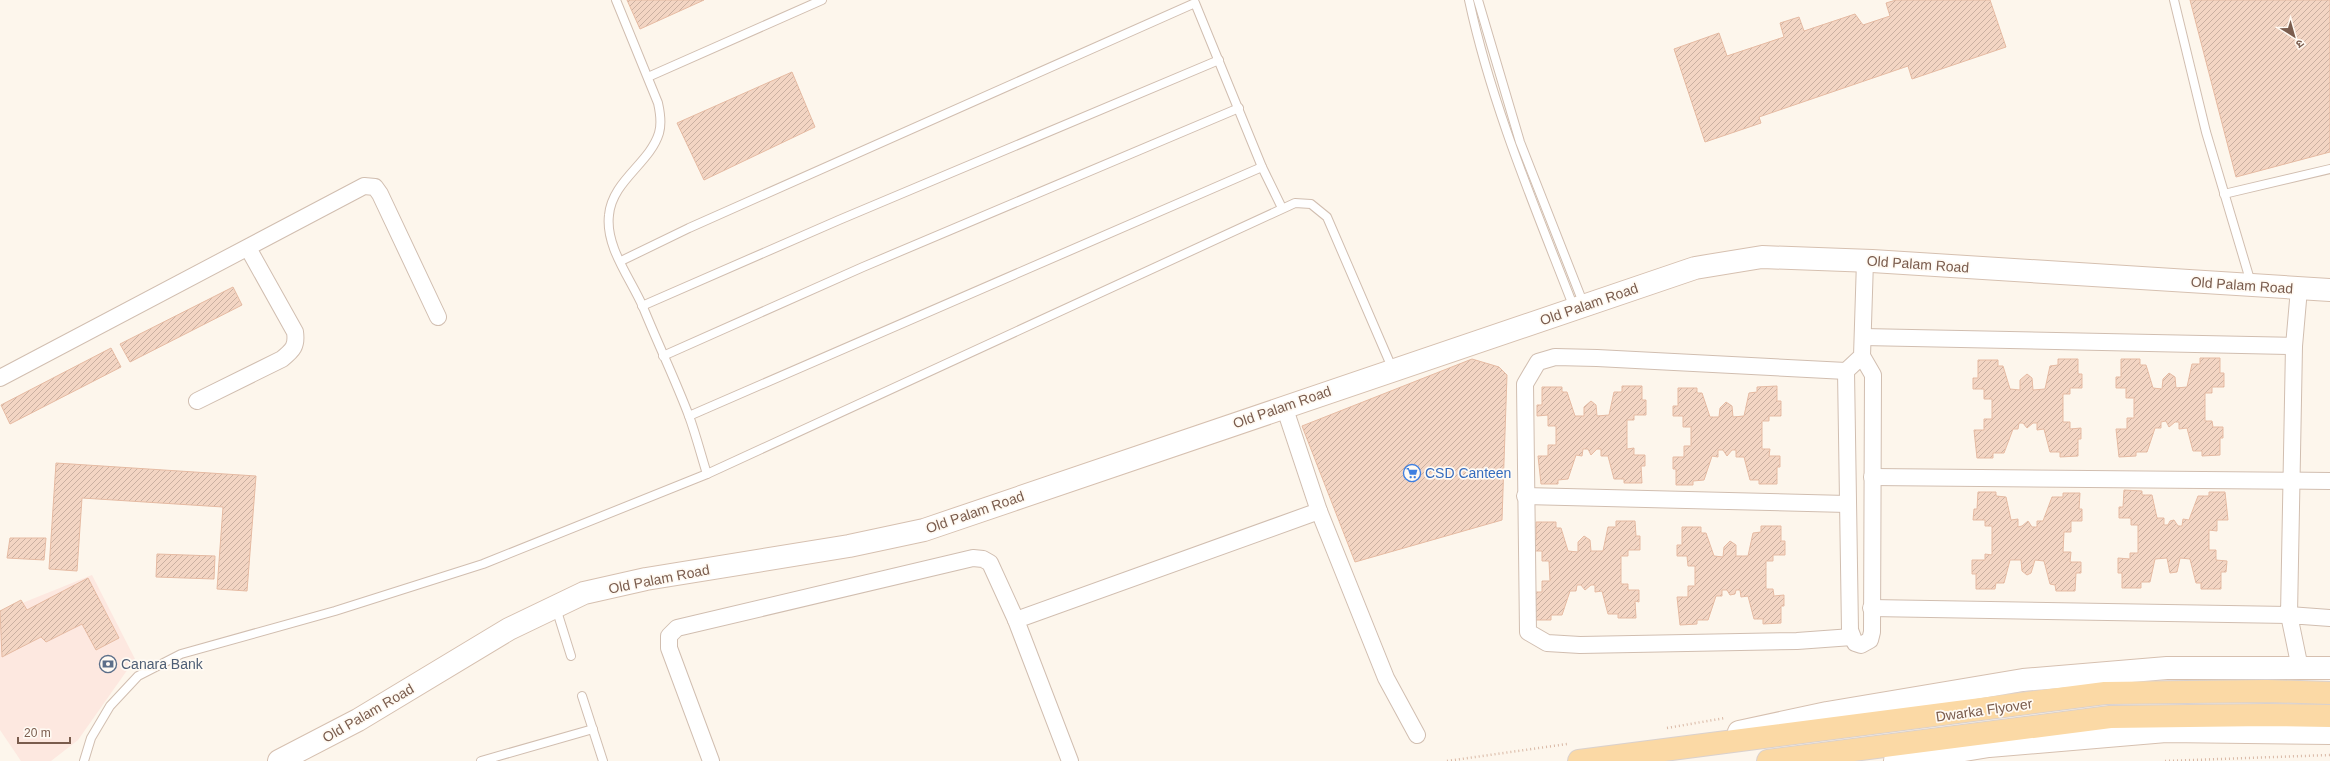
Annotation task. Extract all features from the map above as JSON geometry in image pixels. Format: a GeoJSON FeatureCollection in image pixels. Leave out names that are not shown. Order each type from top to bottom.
{"type":"FeatureCollection","features":[{"type":"Feature","properties":{"kind":"main road","name":"Dwarka Flyover"},"geometry":{"type":"LineString","coordinates":[[1579,761],[1728,743],[2105,693],[2267,691],[2330,693]]}},
{"type":"Feature","properties":{"kind":"main road","name":"Dwarka Flyover"},"geometry":{"type":"LineString","coordinates":[[1768,761],[2110,717],[2267,715],[2330,716]]}},
{"type":"Feature","properties":{"kind":"street"},"geometry":{"type":"LineString","coordinates":[[0,378],[357,189],[370,185],[380,194],[438,317]]}},
{"type":"Feature","properties":{"kind":"street"},"geometry":{"type":"LineString","coordinates":[[197,400],[282,359],[292,351],[296,343],[295,332],[248,248]]}},
{"type":"Feature","properties":{"kind":"street","name":"Old Palam Road"},"geometry":{"type":"LineString","coordinates":[[279,761],[358,720],[509,629],[584,593],[646,580],[849,546],[924,530],[1284,406],[1695,268],[1762,257],[1865,260],[2330,290]]}},
{"type":"Feature","properties":{"kind":"street"},"geometry":{"type":"LineString","coordinates":[[1846,371],[1847,504],[1852,637],[1855,643],[1861,645],[1870,640],[1871,608],[1873,375],[1862,356],[1865,260]]}},
{"type":"Feature","properties":{"kind":"street"},"geometry":{"type":"LineString","coordinates":[[2299,289],[2294,346],[2289,615],[2300,668]]}},
{"type":"Feature","properties":{"kind":"street"},"geometry":{"type":"LineString","coordinates":[[1863,337],[2294,346]]}},
{"type":"Feature","properties":{"kind":"street"},"geometry":{"type":"LineString","coordinates":[[1852,637],[1797,641],[1547,643],[1528,632],[1525,496],[1525,384],[1538,362],[1555,357],[1846,371],[1862,356]]}},
{"type":"Feature","properties":{"kind":"street"},"geometry":{"type":"LineString","coordinates":[[1284,406],[1319,511],[1386,678],[1417,735]]}},
{"type":"Feature","properties":{"kind":"street"},"geometry":{"type":"LineString","coordinates":[[1872,477],[2291,479],[2330,481]]}},
{"type":"Feature","properties":{"kind":"street"},"geometry":{"type":"LineString","coordinates":[[1525,496],[1847,504]]}},
{"type":"Feature","properties":{"kind":"street"},"geometry":{"type":"LineString","coordinates":[[1016,620],[1319,511]]}},
{"type":"Feature","properties":{"kind":"street"},"geometry":{"type":"LineString","coordinates":[[711,761],[669,648],[669,636],[677,628],[973,558],[983,559],[990,563],[1016,620],[1070,761]]}},
{"type":"Feature","properties":{"kind":"street"},"geometry":{"type":"LineString","coordinates":[[1871,608],[2289,615],[2330,618]]}},
{"type":"Feature","properties":{"kind":"street"},"geometry":{"type":"LineString","coordinates":[[1640,754],[1827,713],[2023,680],[2167,668],[2330,668]]}},
{"type":"Feature","properties":{"kind":"street"},"geometry":{"type":"LineString","coordinates":[[1895,761],[1990,746],[2166,731],[2330,733]]}},
{"type":"Feature","properties":{"kind":"lane"},"geometry":{"type":"LineString","coordinates":[[616,0],[648,77],[658,103],[661,116],[659,133],[652,145],[625,180],[614,198],[608,213],[612,242],[642,306],[689,416],[707,474]]}},
{"type":"Feature","properties":{"kind":"lane"},"geometry":{"type":"LineString","coordinates":[[648,77],[822,0]]}},
{"type":"Feature","properties":{"kind":"lane"},"geometry":{"type":"LineString","coordinates":[[1470,0],[1476,30],[1510,144],[1579,306]]}},
{"type":"Feature","properties":{"kind":"lane"},"geometry":{"type":"LineString","coordinates":[[1478,0],[1520,142],[1579,306]]}},
{"type":"Feature","properties":{"kind":"lane"},"geometry":{"type":"LineString","coordinates":[[2174,0],[2206,132],[2252,286]]}},
{"type":"Feature","properties":{"kind":"lane"},"geometry":{"type":"LineString","coordinates":[[621,261],[697,224],[1194,2],[1239,108],[1262,167],[1282,208]]}},
{"type":"Feature","properties":{"kind":"lane"},"geometry":{"type":"LineString","coordinates":[[642,306],[839,220],[1219,60]]}},
{"type":"Feature","properties":{"kind":"lane"},"geometry":{"type":"LineString","coordinates":[[663,356],[863,267],[1239,108]]}},
{"type":"Feature","properties":{"kind":"lane"},"geometry":{"type":"LineString","coordinates":[[689,416],[1262,167]]}},
{"type":"Feature","properties":{"kind":"lane"},"geometry":{"type":"LineString","coordinates":[[2224,194],[2330,169]]}},
{"type":"Feature","properties":{"kind":"lane"},"geometry":{"type":"LineString","coordinates":[[84,761],[91,738],[110,706],[138,676],[181,654],[335,611],[483,564],[707,474],[1282,208],[1304,202],[1320,209],[1327,217],[1392,370]]}},
{"type":"Feature","properties":{"kind":"lane"},"geometry":{"type":"LineString","coordinates":[[555,607],[571,656]]}},
{"type":"Feature","properties":{"kind":"lane"},"geometry":{"type":"LineString","coordinates":[[582,696],[603,761]]}},
{"type":"Feature","properties":{"kind":"lane"},"geometry":{"type":"LineString","coordinates":[[481,761],[593,729]]}},
{"type":"Feature","properties":{"kind":"path"},"geometry":{"type":"LineString","coordinates":[[2165,761],[2330,755]]}},
{"type":"Feature","properties":{"kind":"shaded area"},"geometry":{"type":"Polygon","coordinates":[[[92,575],[135,659],[78,740],[51,761],[21,761],[0,730],[0,612],[92,575]]]}},
{"type":"Feature","properties":{"kind":"building"},"geometry":{"type":"Polygon","coordinates":[[[627,0],[704,0],[640,29],[627,0]]]}},
{"type":"Feature","properties":{"kind":"building"},"geometry":{"type":"Polygon","coordinates":[[[1896,0],[1990,0],[2006,47],[1912,79],[1908,66],[1759,117],[1761,123],[1705,142],[1674,49],[1719,33],[1727,56],[1784,37],[1780,23],[1799,17],[1804,31],[1855,14],[1863,25],[1890,16],[1886,3],[1896,0]]]}},
{"type":"Feature","properties":{"kind":"building"},"geometry":{"type":"Polygon","coordinates":[[[2190,0],[2330,0],[2330,152],[2236,177],[2190,0]]]}},
{"type":"Feature","properties":{"kind":"building"},"geometry":{"type":"Polygon","coordinates":[[[792,72],[815,127],[704,180],[677,123],[792,72]]]}},
{"type":"Feature","properties":{"kind":"building"},"geometry":{"type":"Polygon","coordinates":[[[233,287],[242,305],[130,362],[120,344],[233,287]]]}},
{"type":"Feature","properties":{"kind":"building"},"geometry":{"type":"Polygon","coordinates":[[[111,348],[121,367],[10,424],[1,405],[111,348]]]}},
{"type":"Feature","properties":{"kind":"building"},"geometry":{"type":"Polygon","coordinates":[[[2200,358],[2220,358],[2220,373],[2224,373],[2224,387],[2212,387],[2212,393],[2205,393],[2205,421],[2212,421],[2213,427],[2223,427],[2223,438],[2220,438],[2220,455],[2202,456],[2202,451],[2193,451],[2187,428],[2179,429],[2179,422],[2175,422],[2169,427],[2166,421],[2161,422],[2161,428],[2155,428],[2147,452],[2136,452],[2136,456],[2119,457],[2116,429],[2127,429],[2127,418],[2134,418],[2134,398],[2126,398],[2126,388],[2116,388],[2116,377],[2121,377],[2121,359],[2140,359],[2140,365],[2146,365],[2153,388],[2162,389],[2163,379],[2169,373],[2175,377],[2176,388],[2187,387],[2192,364],[2200,364],[2200,358]]]}},
{"type":"Feature","properties":{"kind":"building","name":"CSD Canteen"},"geometry":{"type":"Polygon","coordinates":[[[1472,359],[1499,367],[1507,375],[1502,520],[1355,562],[1302,426],[1472,359]]]}},
{"type":"Feature","properties":{"kind":"building"},"geometry":{"type":"Polygon","coordinates":[[[2058,359],[2078,359],[2078,374],[2082,374],[2082,388],[2070,388],[2070,394],[2063,394],[2063,422],[2070,422],[2070,429],[2081,428],[2081,439],[2078,439],[2078,456],[2060,457],[2060,452],[2050,452],[2044,429],[2037,430],[2037,423],[2033,423],[2027,428],[2023,423],[2019,423],[2018,429],[2013,429],[2004,453],[1993,453],[1993,458],[1977,458],[1974,430],[1984,430],[1984,419],[1992,419],[1992,399],[1984,399],[1984,389],[1973,389],[1973,378],[1978,378],[1978,360],[1998,360],[1998,366],[2003,366],[2010,389],[2020,390],[2020,380],[2027,374],[2032,378],[2033,390],[2045,389],[2050,366],[2058,365],[2058,359]]]}},
{"type":"Feature","properties":{"kind":"building"},"geometry":{"type":"Polygon","coordinates":[[[1622,386],[1642,386],[1642,400],[1646,400],[1646,415],[1634,415],[1634,420],[1627,420],[1627,449],[1634,448],[1634,455],[1645,455],[1645,466],[1641,466],[1642,483],[1624,483],[1624,479],[1614,479],[1608,456],[1601,456],[1601,449],[1597,449],[1591,455],[1588,449],[1583,449],[1582,456],[1576,455],[1568,479],[1558,480],[1558,484],[1541,484],[1538,456],[1548,456],[1548,445],[1556,445],[1556,426],[1548,426],[1548,415],[1537,416],[1537,405],[1542,405],[1542,387],[1562,387],[1562,392],[1567,392],[1575,416],[1584,416],[1584,407],[1591,401],[1596,405],[1597,416],[1609,415],[1614,392],[1622,392],[1622,386]]]}},
{"type":"Feature","properties":{"kind":"building"},"geometry":{"type":"Polygon","coordinates":[[[1777,386],[1777,401],[1781,401],[1781,416],[1769,416],[1769,421],[1762,421],[1762,449],[1770,449],[1769,456],[1780,456],[1780,467],[1777,467],[1777,484],[1759,484],[1759,480],[1750,480],[1744,457],[1736,457],[1736,450],[1732,450],[1727,456],[1723,450],[1718,450],[1718,457],[1712,456],[1704,480],[1693,481],[1693,485],[1676,485],[1676,469],[1673,469],[1673,457],[1684,457],[1684,446],[1691,446],[1691,427],[1683,427],[1683,416],[1673,416],[1673,406],[1678,406],[1678,388],[1697,388],[1697,393],[1702,393],[1710,417],[1719,417],[1720,408],[1726,402],[1732,406],[1733,417],[1744,416],[1749,393],[1757,392],[1757,387],[1777,386]]]}},
{"type":"Feature","properties":{"kind":"building"},"geometry":{"type":"Polygon","coordinates":[[[56,463],[256,476],[247,591],[217,589],[223,507],[82,498],[77,571],[49,569],[56,463]]]}},
{"type":"Feature","properties":{"kind":"building"},"geometry":{"type":"Polygon","coordinates":[[[2124,490],[2142,491],[2142,495],[2152,495],[2157,518],[2164,518],[2164,525],[2168,525],[2170,521],[2174,520],[2178,526],[2182,526],[2183,519],[2189,520],[2198,496],[2209,496],[2209,492],[2225,492],[2228,520],[2217,520],[2217,531],[2209,530],[2209,550],[2216,550],[2216,560],[2227,561],[2226,572],[2221,572],[2221,589],[2201,589],[2201,583],[2196,583],[2190,559],[2180,558],[2177,572],[2170,573],[2167,558],[2155,559],[2150,582],[2141,582],[2141,588],[2122,588],[2122,573],[2118,573],[2118,558],[2130,559],[2130,553],[2138,553],[2138,525],[2131,525],[2131,518],[2119,518],[2119,507],[2123,507],[2124,490]]]}},
{"type":"Feature","properties":{"kind":"building"},"geometry":{"type":"Polygon","coordinates":[[[1978,492],[1996,492],[1996,496],[2006,497],[2011,520],[2018,519],[2018,527],[2022,526],[2028,521],[2032,527],[2037,527],[2037,521],[2043,521],[2052,497],[2063,497],[2063,493],[2080,493],[2079,509],[2082,509],[2082,521],[2071,521],[2071,532],[2064,532],[2063,552],[2071,552],[2070,562],[2081,562],[2081,573],[2076,573],[2075,591],[2056,591],[2055,585],[2050,584],[2044,561],[2035,560],[2031,573],[2027,575],[2022,571],[2021,560],[2010,560],[2004,583],[1996,583],[1995,589],[1976,589],[1976,574],[1972,574],[1972,560],[1985,560],[1985,554],[1992,555],[1992,526],[1985,526],[1985,520],[1973,520],[1974,509],[1977,509],[1978,492]]]}},
{"type":"Feature","properties":{"kind":"building"},"geometry":{"type":"Polygon","coordinates":[[[1616,521],[1635,521],[1636,536],[1640,536],[1640,550],[1628,550],[1628,556],[1621,556],[1621,584],[1628,584],[1628,590],[1639,590],[1639,602],[1635,601],[1636,618],[1618,618],[1618,614],[1608,614],[1602,591],[1595,592],[1595,585],[1591,585],[1585,590],[1581,585],[1577,585],[1576,591],[1570,591],[1562,615],[1551,615],[1551,620],[1535,620],[1532,592],[1542,592],[1542,581],[1550,581],[1549,561],[1542,561],[1542,551],[1531,551],[1531,540],[1536,540],[1536,522],[1556,522],[1556,528],[1561,528],[1568,551],[1578,552],[1578,542],[1584,536],[1590,540],[1591,551],[1603,551],[1608,527],[1616,527],[1616,521]]]}},
{"type":"Feature","properties":{"kind":"building"},"geometry":{"type":"Polygon","coordinates":[[[1761,526],[1781,526],[1781,541],[1785,541],[1785,555],[1773,555],[1773,561],[1766,561],[1766,589],[1773,589],[1774,596],[1784,595],[1784,606],[1781,606],[1781,623],[1763,624],[1763,619],[1754,619],[1748,596],[1741,597],[1740,590],[1736,590],[1735,594],[1730,595],[1727,590],[1722,590],[1722,596],[1716,596],[1708,620],[1697,620],[1697,624],[1680,625],[1677,597],[1688,597],[1688,586],[1695,586],[1695,566],[1688,566],[1687,556],[1677,556],[1677,545],[1682,545],[1682,527],[1701,527],[1701,533],[1706,533],[1714,556],[1723,557],[1724,547],[1730,541],[1736,545],[1736,556],[1748,556],[1753,533],[1761,532],[1761,526]]]}},
{"type":"Feature","properties":{"kind":"building"},"geometry":{"type":"Polygon","coordinates":[[[10,538],[46,538],[44,560],[7,558],[10,538]]]}},
{"type":"Feature","properties":{"kind":"building"},"geometry":{"type":"Polygon","coordinates":[[[157,554],[215,556],[214,579],[156,577],[157,554]]]}},
{"type":"Feature","properties":{"kind":"building"},"geometry":{"type":"Polygon","coordinates":[[[88,578],[119,638],[96,650],[82,624],[46,642],[41,637],[2,657],[0,611],[21,600],[27,610],[88,578]]]}},
{"type":"Feature","properties":{"kind":"place","name":"CSD Canteen"},"geometry":{"type":"Point","coordinates":[1412,473]}},
{"type":"Feature","properties":{"kind":"place","name":"Canara Bank"},"geometry":{"type":"Point","coordinates":[108,664]}}]}
